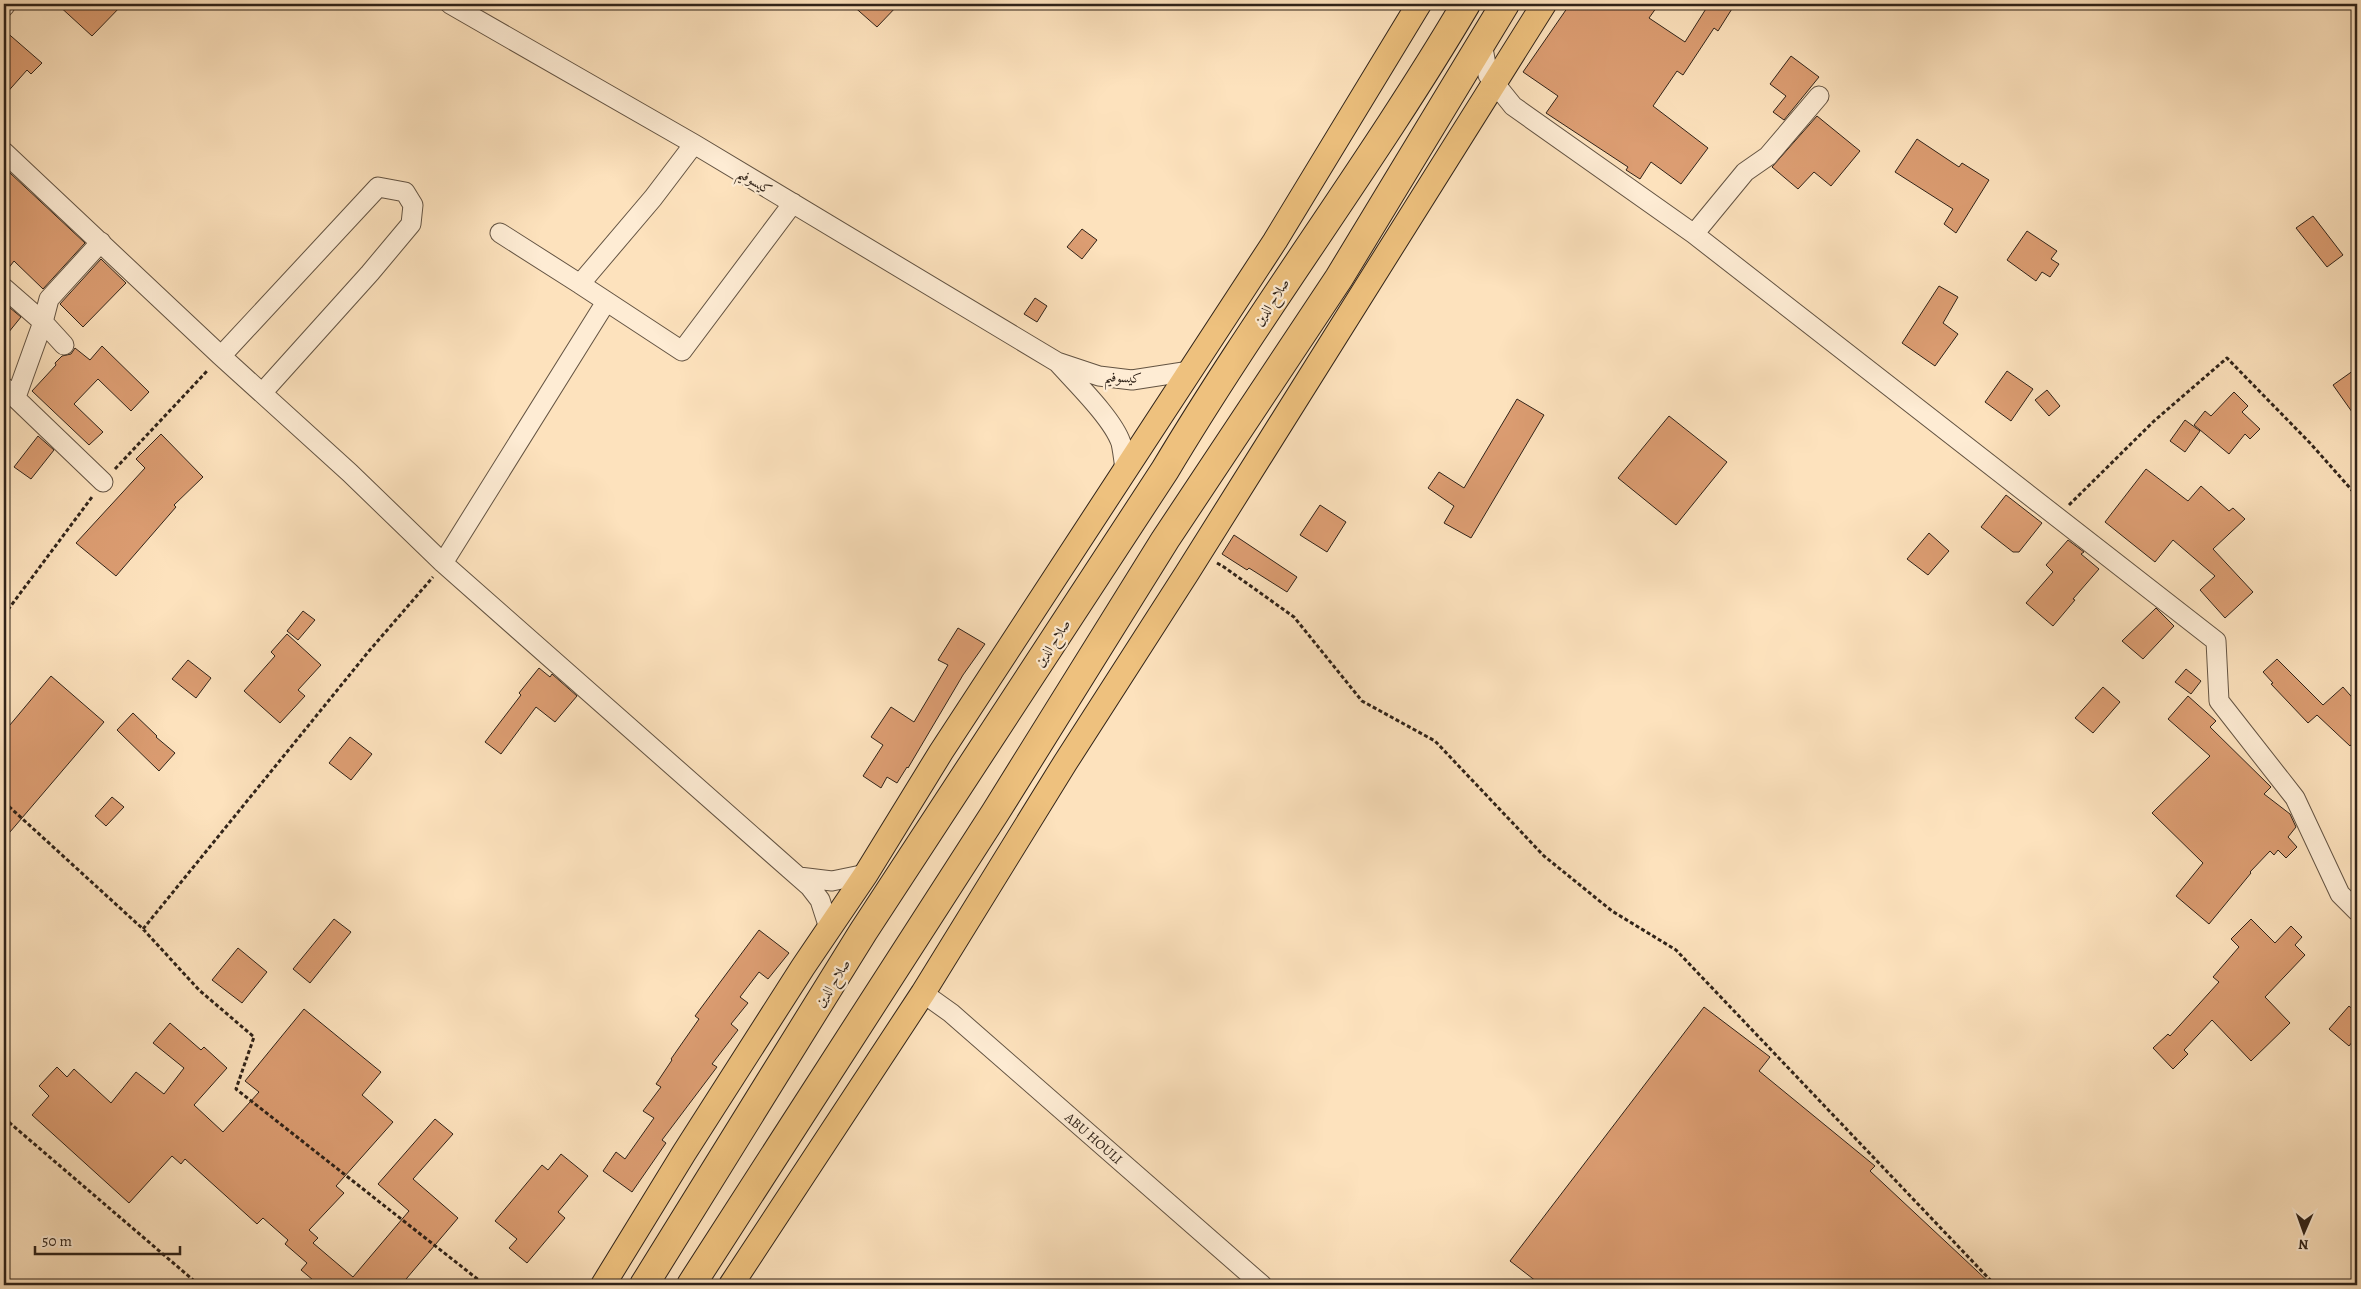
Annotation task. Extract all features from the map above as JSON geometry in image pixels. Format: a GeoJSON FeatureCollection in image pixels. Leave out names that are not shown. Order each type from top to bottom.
{"type":"FeatureCollection","features":[{"type":"Feature","properties":{"kind":"highway","name":"صلاح الدين"},"geometry":{"type":"LineString","coordinates":[[644,1285],[863,932],[1165,470],[1207,400],[1417,86],[1466,4]]}},
{"type":"Feature","properties":{"kind":"highway"},"geometry":{"type":"LineString","coordinates":[[691,1285],[995,813],[1165,540],[1339,278],[1505,4]]}},
{"type":"Feature","properties":{"kind":"main road"},"geometry":{"type":"LineString","coordinates":[[603,1285],[684,1153],[866,874],[940,752],[1275,241],[1419,4]]}},
{"type":"Feature","properties":{"kind":"main road"},"geometry":{"type":"LineString","coordinates":[[731,1285],[923,993],[1059,771],[1198,555],[1544,4]]}},
{"type":"Feature","properties":{"kind":"street","name":"كيسوفيم"},"geometry":{"type":"LineString","coordinates":[[450,4],[694,144],[1057,362],[1099,376],[1132,380],[1190,371]]}},
{"type":"Feature","properties":{"kind":"street"},"geometry":{"type":"LineString","coordinates":[[1482,43],[1485,64],[1494,85],[1513,106],[1694,234],[2216,641],[2219,702],[2294,798],[2340,894],[2357,911]]}},
{"type":"Feature","properties":{"kind":"street"},"geometry":{"type":"LineString","coordinates":[[1694,234],[1745,172],[1768,156],[1820,96]]}},
{"type":"Feature","properties":{"kind":"street"},"geometry":{"type":"LineString","coordinates":[[580,284],[653,198],[694,144]]}},
{"type":"Feature","properties":{"kind":"street"},"geometry":{"type":"LineString","coordinates":[[7,161],[101,242],[221,356],[350,473],[443,563],[799,877],[820,900],[829,928]]}},
{"type":"Feature","properties":{"kind":"street"},"geometry":{"type":"LineString","coordinates":[[221,356],[378,187],[405,192],[412,205],[411,224],[370,273],[262,392]]}},
{"type":"Feature","properties":{"kind":"street"},"geometry":{"type":"LineString","coordinates":[[500,233],[682,351],[793,204]]}},
{"type":"Feature","properties":{"kind":"street"},"geometry":{"type":"LineString","coordinates":[[101,242],[49,299],[43,322],[10,392],[103,482]]}},
{"type":"Feature","properties":{"kind":"street"},"geometry":{"type":"LineString","coordinates":[[4,288],[43,322],[64,344]]}},
{"type":"Feature","properties":{"kind":"street"},"geometry":{"type":"LineString","coordinates":[[443,563],[606,302]]}},
{"type":"Feature","properties":{"kind":"street","name":"كيسوفيم"},"geometry":{"type":"LineString","coordinates":[[1057,362],[1090,399],[1116,433],[1121,443],[1125,470]]}},
{"type":"Feature","properties":{"kind":"street"},"geometry":{"type":"LineString","coordinates":[[799,877],[832,881],[866,874]]}},
{"type":"Feature","properties":{"kind":"street","name":"ABU HOULI"},"geometry":{"type":"LineString","coordinates":[[923,993],[951,1013],[1262,1285]]}},
{"type":"Feature","properties":{"kind":"path"},"geometry":{"type":"LineString","coordinates":[[2058,516],[2154,421],[2227,358],[2311,444],[2357,496]]}},
{"type":"Feature","properties":{"kind":"path"},"geometry":{"type":"LineString","coordinates":[[1198,555],[1224,567],[1294,617],[1362,701],[1435,742],[1544,856],[1612,911],[1676,950],[1995,1285]]}},
{"type":"Feature","properties":{"kind":"path"},"geometry":{"type":"LineString","coordinates":[[142,929],[443,563]]}},
{"type":"Feature","properties":{"kind":"path"},"geometry":{"type":"LineString","coordinates":[[4,802],[142,929],[199,990],[254,1037],[236,1089],[485,1285]]}},
{"type":"Feature","properties":{"kind":"path"},"geometry":{"type":"LineString","coordinates":[[4,1118],[199,1285]]}},
{"type":"Feature","properties":{"kind":"building"},"geometry":{"type":"Polygon","coordinates":[[[57,4],[123,4],[92,36],[57,4]]]}},
{"type":"Feature","properties":{"kind":"building"},"geometry":{"type":"Polygon","coordinates":[[[851,4],[899,4],[877,27],[851,4]]]}},
{"type":"Feature","properties":{"kind":"building"},"geometry":{"type":"Polygon","coordinates":[[[1570,4],[1659,4],[1649,18],[1685,42],[1709,4],[1735,4],[1718,31],[1714,28],[1683,75],[1677,71],[1653,106],[1708,148],[1681,184],[1651,162],[1640,179],[1626,170],[1628,167],[1546,113],[1558,96],[1523,72],[1570,4]]]}},
{"type":"Feature","properties":{"kind":"building"},"geometry":{"type":"Polygon","coordinates":[[[4,30],[42,63],[31,74],[27,70],[4,96],[4,30]]]}},
{"type":"Feature","properties":{"kind":"building"},"geometry":{"type":"Polygon","coordinates":[[[1791,56],[1819,77],[1784,120],[1773,112],[1786,96],[1770,84],[1791,56]]]}},
{"type":"Feature","properties":{"kind":"building"},"geometry":{"type":"Polygon","coordinates":[[[1817,116],[1860,151],[1831,186],[1814,172],[1798,189],[1772,167],[1817,116]]]}},
{"type":"Feature","properties":{"kind":"building"},"geometry":{"type":"Polygon","coordinates":[[[1917,139],[1959,167],[1962,163],[1989,180],[1956,233],[1944,224],[1953,209],[1895,172],[1917,139]]]}},
{"type":"Feature","properties":{"kind":"building"},"geometry":{"type":"Polygon","coordinates":[[[10,173],[85,243],[43,289],[14,261],[4,274],[4,181],[10,173]]]}},
{"type":"Feature","properties":{"kind":"building"},"geometry":{"type":"Polygon","coordinates":[[[2313,216],[2343,255],[2327,267],[2296,228],[2313,216]]]}},
{"type":"Feature","properties":{"kind":"building"},"geometry":{"type":"Polygon","coordinates":[[[1082,229],[1097,240],[1082,259],[1067,247],[1082,229]]]}},
{"type":"Feature","properties":{"kind":"building"},"geometry":{"type":"Polygon","coordinates":[[[2027,231],[2057,251],[2051,259],[2059,264],[2050,277],[2042,272],[2036,281],[2007,260],[2027,231]]]}},
{"type":"Feature","properties":{"kind":"building"},"geometry":{"type":"Polygon","coordinates":[[[101,259],[126,283],[83,327],[60,304],[101,259]]]}},
{"type":"Feature","properties":{"kind":"building"},"geometry":{"type":"Polygon","coordinates":[[[1939,286],[1958,297],[1943,323],[1958,334],[1935,366],[1902,343],[1939,286]]]}},
{"type":"Feature","properties":{"kind":"building"},"geometry":{"type":"Polygon","coordinates":[[[1035,298],[1047,306],[1037,322],[1024,314],[1035,298]]]}},
{"type":"Feature","properties":{"kind":"building"},"geometry":{"type":"Polygon","coordinates":[[[4,303],[21,317],[4,338],[4,303]]]}},
{"type":"Feature","properties":{"kind":"building"},"geometry":{"type":"Polygon","coordinates":[[[102,346],[149,392],[131,411],[98,379],[74,404],[103,432],[89,445],[32,391],[62,356],[71,354],[75,348],[90,360],[102,346]]]}},
{"type":"Feature","properties":{"kind":"building"},"geometry":{"type":"Polygon","coordinates":[[[2357,368],[2357,419],[2333,385],[2357,368]]]}},
{"type":"Feature","properties":{"kind":"building"},"geometry":{"type":"Polygon","coordinates":[[[2007,371],[2033,389],[2011,421],[1985,402],[2007,371]]]}},
{"type":"Feature","properties":{"kind":"building"},"geometry":{"type":"Polygon","coordinates":[[[2047,390],[2060,406],[2049,416],[2035,400],[2047,390]]]}},
{"type":"Feature","properties":{"kind":"building"},"geometry":{"type":"Polygon","coordinates":[[[2234,392],[2248,406],[2242,412],[2260,429],[2250,439],[2245,434],[2229,454],[2194,425],[2205,411],[2211,416],[2234,392]]]}},
{"type":"Feature","properties":{"kind":"building"},"geometry":{"type":"Polygon","coordinates":[[[1517,399],[1544,415],[1471,538],[1444,523],[1454,506],[1428,488],[1439,472],[1464,488],[1517,399]]]}},
{"type":"Feature","properties":{"kind":"building"},"geometry":{"type":"Polygon","coordinates":[[[1669,416],[1727,462],[1676,525],[1618,478],[1669,416]]]}},
{"type":"Feature","properties":{"kind":"building"},"geometry":{"type":"Polygon","coordinates":[[[2185,420],[2200,431],[2185,452],[2170,441],[2185,420]]]}},
{"type":"Feature","properties":{"kind":"building"},"geometry":{"type":"Polygon","coordinates":[[[161,434],[203,477],[174,505],[176,507],[116,576],[76,543],[145,468],[136,459],[161,434]]]}},
{"type":"Feature","properties":{"kind":"building"},"geometry":{"type":"Polygon","coordinates":[[[38,436],[54,450],[31,479],[14,467],[38,436]]]}},
{"type":"Feature","properties":{"kind":"building"},"geometry":{"type":"Polygon","coordinates":[[[2146,469],[2188,501],[2201,486],[2229,511],[2233,508],[2245,519],[2213,549],[2253,592],[2225,618],[2200,590],[2215,576],[2173,540],[2155,562],[2105,522],[2146,469]]]}},
{"type":"Feature","properties":{"kind":"building"},"geometry":{"type":"Polygon","coordinates":[[[2006,495],[2042,523],[2019,552],[2013,552],[1981,527],[2006,495]]]}},
{"type":"Feature","properties":{"kind":"building"},"geometry":{"type":"Polygon","coordinates":[[[1320,505],[1346,522],[1327,552],[1300,535],[1320,505]]]}},
{"type":"Feature","properties":{"kind":"building"},"geometry":{"type":"Polygon","coordinates":[[[1929,533],[1949,551],[1928,575],[1907,559],[1929,533]]]}},
{"type":"Feature","properties":{"kind":"building"},"geometry":{"type":"Polygon","coordinates":[[[1234,535],[1297,577],[1287,592],[1249,568],[1247,570],[1222,554],[1234,535]]]}},
{"type":"Feature","properties":{"kind":"building"},"geometry":{"type":"Polygon","coordinates":[[[2068,540],[2084,552],[2081,554],[2099,569],[2053,626],[2026,603],[2053,572],[2046,565],[2068,540]]]}},
{"type":"Feature","properties":{"kind":"building"},"geometry":{"type":"Polygon","coordinates":[[[2156,608],[2174,626],[2143,659],[2122,641],[2156,608]]]}},
{"type":"Feature","properties":{"kind":"building"},"geometry":{"type":"Polygon","coordinates":[[[303,611],[315,620],[298,640],[287,631],[303,611]]]}},
{"type":"Feature","properties":{"kind":"building"},"geometry":{"type":"Polygon","coordinates":[[[958,628],[985,644],[963,675],[908,768],[897,783],[887,777],[881,788],[863,776],[883,745],[871,737],[891,707],[914,722],[948,665],[938,660],[958,628]]]}},
{"type":"Feature","properties":{"kind":"building"},"geometry":{"type":"Polygon","coordinates":[[[287,634],[321,665],[298,690],[305,696],[280,723],[244,691],[275,656],[271,652],[287,634]]]}},
{"type":"Feature","properties":{"kind":"building"},"geometry":{"type":"Polygon","coordinates":[[[2277,659],[2323,705],[2343,687],[2357,703],[2357,738],[2350,746],[2317,715],[2308,723],[2271,684],[2273,683],[2263,672],[2277,659]]]}},
{"type":"Feature","properties":{"kind":"building"},"geometry":{"type":"Polygon","coordinates":[[[188,660],[211,678],[196,698],[172,679],[188,660]]]}},
{"type":"Feature","properties":{"kind":"building"},"geometry":{"type":"Polygon","coordinates":[[[539,668],[550,677],[552,674],[577,696],[555,722],[536,707],[501,754],[485,742],[539,668]]]}},
{"type":"Feature","properties":{"kind":"building"},"geometry":{"type":"Polygon","coordinates":[[[2186,669],[2201,681],[2191,694],[2175,682],[2186,669]]]}},
{"type":"Feature","properties":{"kind":"building"},"geometry":{"type":"Polygon","coordinates":[[[51,676],[104,722],[4,839],[4,732],[51,676]]]}},
{"type":"Feature","properties":{"kind":"building"},"geometry":{"type":"Polygon","coordinates":[[[2103,687],[2120,702],[2093,733],[2075,718],[2103,687]]]}},
{"type":"Feature","properties":{"kind":"building"},"geometry":{"type":"Polygon","coordinates":[[[2188,696],[2216,721],[2210,727],[2271,787],[2264,794],[2290,814],[2296,827],[2288,837],[2297,847],[2286,858],[2278,850],[2274,855],[2270,851],[2250,872],[2209,924],[2176,896],[2203,863],[2152,813],[2210,756],[2168,719],[2188,696]]]}},
{"type":"Feature","properties":{"kind":"building"},"geometry":{"type":"Polygon","coordinates":[[[133,713],[156,737],[175,753],[159,771],[117,730],[133,713]]]}},
{"type":"Feature","properties":{"kind":"building"},"geometry":{"type":"Polygon","coordinates":[[[350,737],[372,754],[351,780],[329,763],[350,737]]]}},
{"type":"Feature","properties":{"kind":"building"},"geometry":{"type":"Polygon","coordinates":[[[112,797],[124,807],[106,826],[95,816],[112,797]]]}},
{"type":"Feature","properties":{"kind":"building"},"geometry":{"type":"Polygon","coordinates":[[[334,919],[351,932],[310,983],[293,969],[334,919]]]}},
{"type":"Feature","properties":{"kind":"building"},"geometry":{"type":"Polygon","coordinates":[[[2251,919],[2275,943],[2291,926],[2302,937],[2295,945],[2305,955],[2265,997],[2290,1023],[2251,1061],[2212,1020],[2184,1050],[2188,1054],[2173,1069],[2153,1048],[2168,1034],[2170,1036],[2219,982],[2213,977],[2239,947],[2231,939],[2251,919]]]}},
{"type":"Feature","properties":{"kind":"building"},"geometry":{"type":"Polygon","coordinates":[[[759,930],[789,953],[768,979],[759,972],[740,997],[748,1003],[731,1024],[738,1030],[712,1064],[717,1067],[662,1140],[666,1143],[632,1192],[603,1171],[616,1152],[625,1159],[654,1118],[643,1111],[661,1087],[656,1084],[699,1019],[695,1016],[759,930]]]}},
{"type":"Feature","properties":{"kind":"building"},"geometry":{"type":"Polygon","coordinates":[[[238,948],[267,972],[242,1003],[212,980],[238,948]]]}},
{"type":"Feature","properties":{"kind":"building"},"geometry":{"type":"Polygon","coordinates":[[[2349,1006],[2357,1013],[2357,1036],[2349,1046],[2329,1029],[2349,1006]]]}},
{"type":"Feature","properties":{"kind":"building"},"geometry":{"type":"Polygon","coordinates":[[[1704,1007],[1770,1057],[1759,1071],[1875,1166],[1870,1171],[1992,1285],[1541,1285],[1510,1261],[1704,1007]]]}},
{"type":"Feature","properties":{"kind":"building"},"geometry":{"type":"Polygon","coordinates":[[[304,1009],[381,1072],[362,1095],[393,1122],[336,1186],[344,1193],[309,1230],[318,1238],[313,1243],[353,1277],[409,1211],[378,1184],[435,1119],[453,1134],[413,1179],[458,1218],[401,1285],[319,1285],[301,1270],[307,1263],[285,1244],[288,1240],[263,1218],[257,1224],[185,1159],[181,1164],[172,1156],[129,1203],[32,1115],[49,1096],[39,1086],[57,1067],[67,1077],[74,1069],[111,1103],[136,1072],[164,1094],[184,1068],[153,1043],[170,1023],[201,1050],[204,1047],[227,1068],[194,1105],[223,1132],[259,1092],[245,1081],[304,1009]]]}},
{"type":"Feature","properties":{"kind":"building"},"geometry":{"type":"Polygon","coordinates":[[[561,1154],[588,1176],[558,1212],[565,1218],[527,1263],[509,1248],[517,1239],[495,1221],[542,1165],[548,1170],[561,1154]]]}}]}
